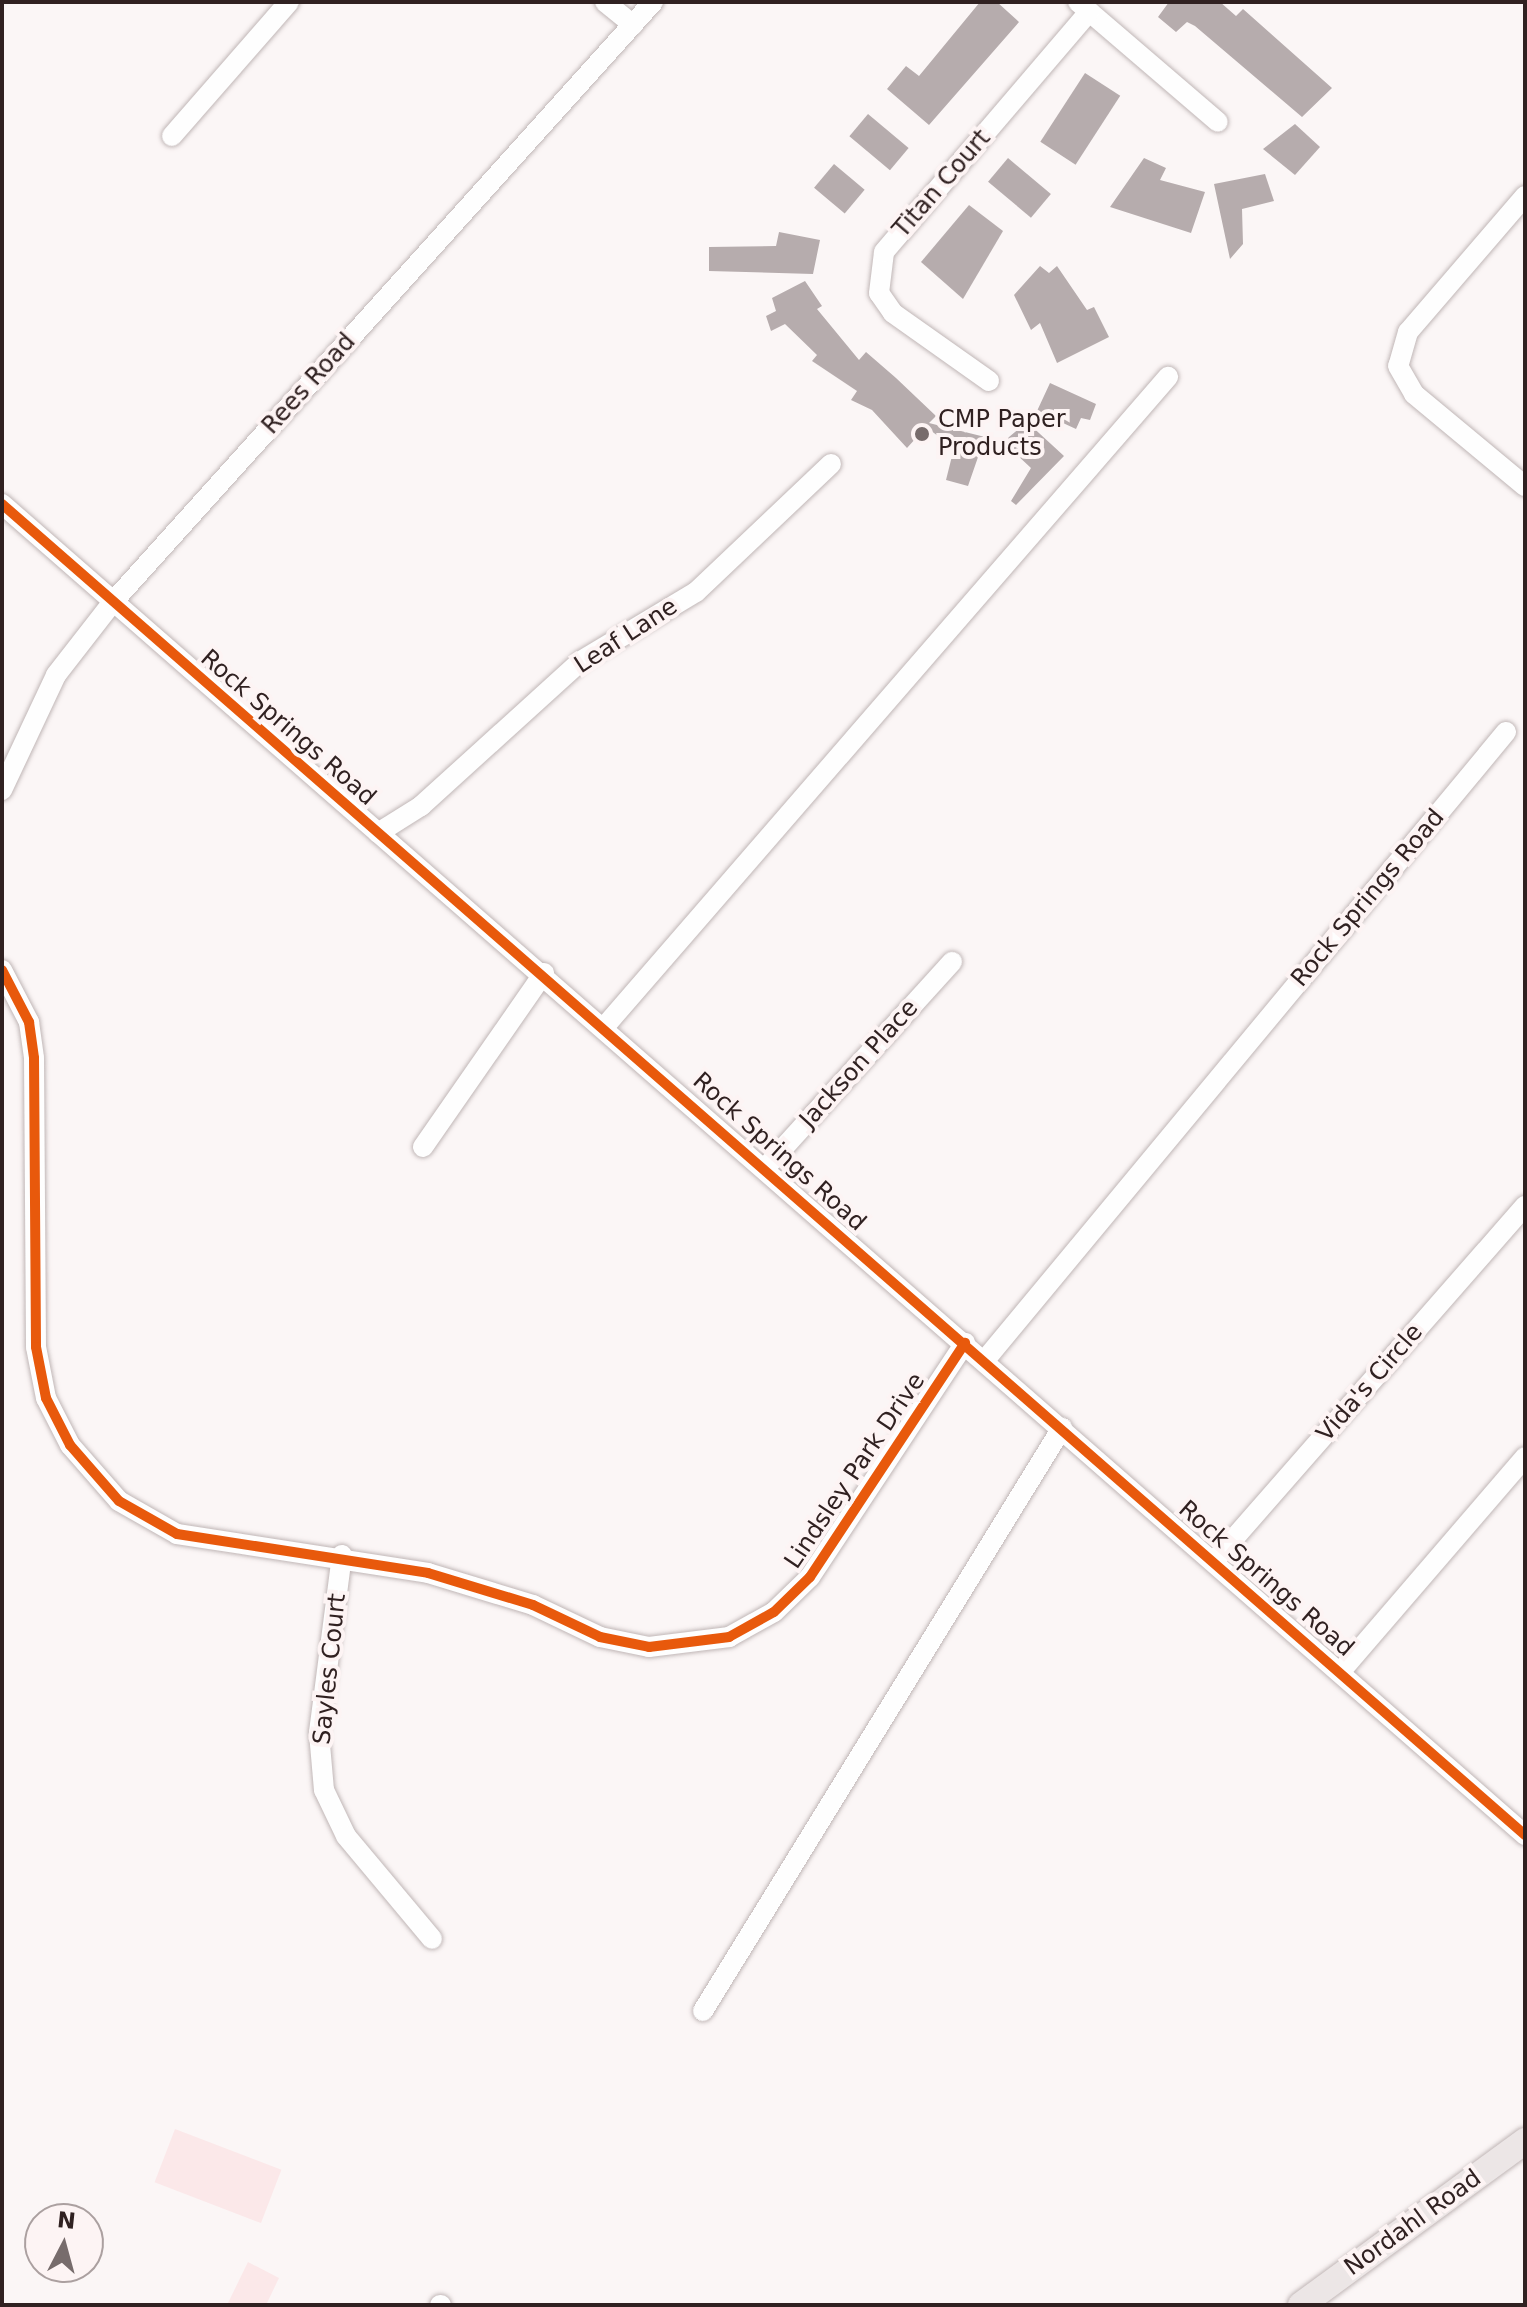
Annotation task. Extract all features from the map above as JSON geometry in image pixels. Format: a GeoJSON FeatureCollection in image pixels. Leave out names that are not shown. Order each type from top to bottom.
{"type":"FeatureCollection","features":[{"type":"Feature","properties":{"kind":"main road","name":"Nordahl Road"},"geometry":{"type":"LineString","coordinates":[[1301,2305],[1525,2141]]}},
{"type":"Feature","properties":{"kind":"street"},"geometry":{"type":"LineString","coordinates":[[172,136],[289,2]]}},
{"type":"Feature","properties":{"kind":"street"},"geometry":{"type":"LineString","coordinates":[[605,2],[633,25]]}},
{"type":"Feature","properties":{"kind":"street","name":"Rees Road"},"geometry":{"type":"LineString","coordinates":[[2,790],[56,675],[112,603],[653,2]]}},
{"type":"Feature","properties":{"kind":"street"},"geometry":{"type":"LineString","coordinates":[[1084,7],[1218,122]]}},
{"type":"Feature","properties":{"kind":"street","name":"Titan Court"},"geometry":{"type":"LineString","coordinates":[[989,381],[893,313],[879,293],[884,252],[1084,7]]}},
{"type":"Feature","properties":{"kind":"street"},"geometry":{"type":"LineString","coordinates":[[1525,196],[1408,332],[1398,366],[1414,394],[1525,486]]}},
{"type":"Feature","properties":{"kind":"street"},"geometry":{"type":"LineString","coordinates":[[606,1025],[1168,377]]}},
{"type":"Feature","properties":{"kind":"street","name":"Leaf Lane"},"geometry":{"type":"LineString","coordinates":[[378,833],[421,806],[581,661],[696,592],[831,464]]}},
{"type":"Feature","properties":{"kind":"street","name":"Rock Springs Road"},"geometry":{"type":"LineString","coordinates":[[2,504],[378,833],[606,1025],[965,1343],[1342,1670],[1525,1835]]}},
{"type":"Feature","properties":{"kind":"street","name":"Rock Springs Road"},"geometry":{"type":"LineString","coordinates":[[985,1360],[1506,732]]}},
{"type":"Feature","properties":{"kind":"street","name":"Jackson Place"},"geometry":{"type":"LineString","coordinates":[[766,1167],[952,962]]}},
{"type":"Feature","properties":{"kind":"street","name":"Lindsley Park Drive"},"geometry":{"type":"LineString","coordinates":[[2,970],[29,1022],[34,1058],[36,1347],[46,1398],[70,1445],[119,1501],[177,1534],[342,1555],[533,1605],[612,1640],[678,1648],[729,1637],[774,1612],[810,1577],[965,1343]]}},
{"type":"Feature","properties":{"kind":"street"},"geometry":{"type":"LineString","coordinates":[[423,1147],[544,973]]}},
{"type":"Feature","properties":{"kind":"street","name":"Vida's Circle"},"geometry":{"type":"LineString","coordinates":[[1215,1560],[1525,1206]]}},
{"type":"Feature","properties":{"kind":"street"},"geometry":{"type":"LineString","coordinates":[[703,2011],[1062,1428]]}},
{"type":"Feature","properties":{"kind":"street"},"geometry":{"type":"LineString","coordinates":[[1342,1670],[1525,1457]]}},
{"type":"Feature","properties":{"kind":"street","name":"Sayles Court"},"geometry":{"type":"LineString","coordinates":[[342,1555],[319,1733],[324,1790],[346,1836],[432,1939]]}},
{"type":"Feature","properties":{"kind":"shaded area"},"geometry":{"type":"Polygon","coordinates":[[[175,2129],[281,2170],[261,2223],[155,2182],[175,2129]]]}},
{"type":"Feature","properties":{"kind":"shaded area"},"geometry":{"type":"Polygon","coordinates":[[[248,2262],[279,2278],[266,2305],[227,2305],[248,2262]]]}},
{"type":"Feature","properties":{"kind":"building"},"geometry":{"type":"Polygon","coordinates":[[[980,2],[997,2],[1019,22],[929,125],[887,89],[906,66],[919,76],[980,2]]]}},
{"type":"Feature","properties":{"kind":"building"},"geometry":{"type":"Polygon","coordinates":[[[1169,2],[1220,2],[1236,16],[1243,9],[1332,88],[1302,117],[1195,26],[1187,22],[1176,32],[1158,17],[1169,2]]]}},
{"type":"Feature","properties":{"kind":"building"},"geometry":{"type":"Polygon","coordinates":[[[1085,73],[1120,96],[1076,165],[1040,142],[1085,73]]]}},
{"type":"Feature","properties":{"kind":"building"},"geometry":{"type":"Polygon","coordinates":[[[868,114],[909,148],[890,170],[849,136],[868,114]]]}},
{"type":"Feature","properties":{"kind":"building"},"geometry":{"type":"Polygon","coordinates":[[[1295,124],[1320,147],[1295,175],[1263,149],[1295,124]]]}},
{"type":"Feature","properties":{"kind":"building"},"geometry":{"type":"Polygon","coordinates":[[[1008,158],[1051,194],[1031,218],[988,182],[1008,158]]]}},
{"type":"Feature","properties":{"kind":"building"},"geometry":{"type":"Polygon","coordinates":[[[1144,158],[1166,168],[1160,180],[1205,192],[1191,233],[1110,207],[1144,158]]]}},
{"type":"Feature","properties":{"kind":"building"},"geometry":{"type":"Polygon","coordinates":[[[834,164],[865,190],[845,213],[814,188],[834,164]]]}},
{"type":"Feature","properties":{"kind":"building"},"geometry":{"type":"Polygon","coordinates":[[[1265,174],[1274,201],[1242,209],[1243,244],[1230,259],[1214,184],[1265,174]]]}},
{"type":"Feature","properties":{"kind":"building"},"geometry":{"type":"Polygon","coordinates":[[[969,205],[1003,231],[963,299],[921,262],[969,205]]]}},
{"type":"Feature","properties":{"kind":"building"},"geometry":{"type":"Polygon","coordinates":[[[779,232],[820,240],[813,274],[709,271],[709,247],[776,246],[779,232]]]}},
{"type":"Feature","properties":{"kind":"building"},"geometry":{"type":"Polygon","coordinates":[[[1040,266],[1049,273],[1057,266],[1087,310],[1094,307],[1109,337],[1057,363],[1040,323],[1031,330],[1014,295],[1040,266]]]}},
{"type":"Feature","properties":{"kind":"building"},"geometry":{"type":"Polygon","coordinates":[[[805,281],[822,306],[817,309],[859,360],[866,352],[896,378],[936,416],[929,423],[985,437],[968,486],[946,480],[954,448],[926,427],[907,448],[872,410],[851,400],[857,391],[812,361],[817,355],[785,324],[771,331],[766,316],[776,311],[772,298],[805,281]]]}},
{"type":"Feature","properties":{"kind":"building"},"geometry":{"type":"Polygon","coordinates":[[[1050,383],[1096,404],[1090,420],[1081,418],[1076,429],[1037,411],[1050,383]]]}},
{"type":"Feature","properties":{"kind":"building"},"geometry":{"type":"Polygon","coordinates":[[[1027,422],[1064,456],[1016,505],[1011,501],[1031,468],[1003,442],[1027,422]]]}},
{"type":"Feature","properties":{"kind":"cycle path"},"geometry":{"type":"LineString","coordinates":[[2,504],[1525,1835]]}},
{"type":"Feature","properties":{"kind":"cycle path"},"geometry":{"type":"LineString","coordinates":[[2,970],[29,1022],[34,1058],[36,1347],[46,1398],[70,1445],[119,1501],[177,1534],[428,1573],[533,1605],[600,1637],[649,1647],[729,1637],[774,1612],[810,1577],[965,1343]]}},
{"type":"Feature","properties":{"kind":"place","name":"CMP Paper Products"},"geometry":{"type":"Point","coordinates":[922,434]}}]}
